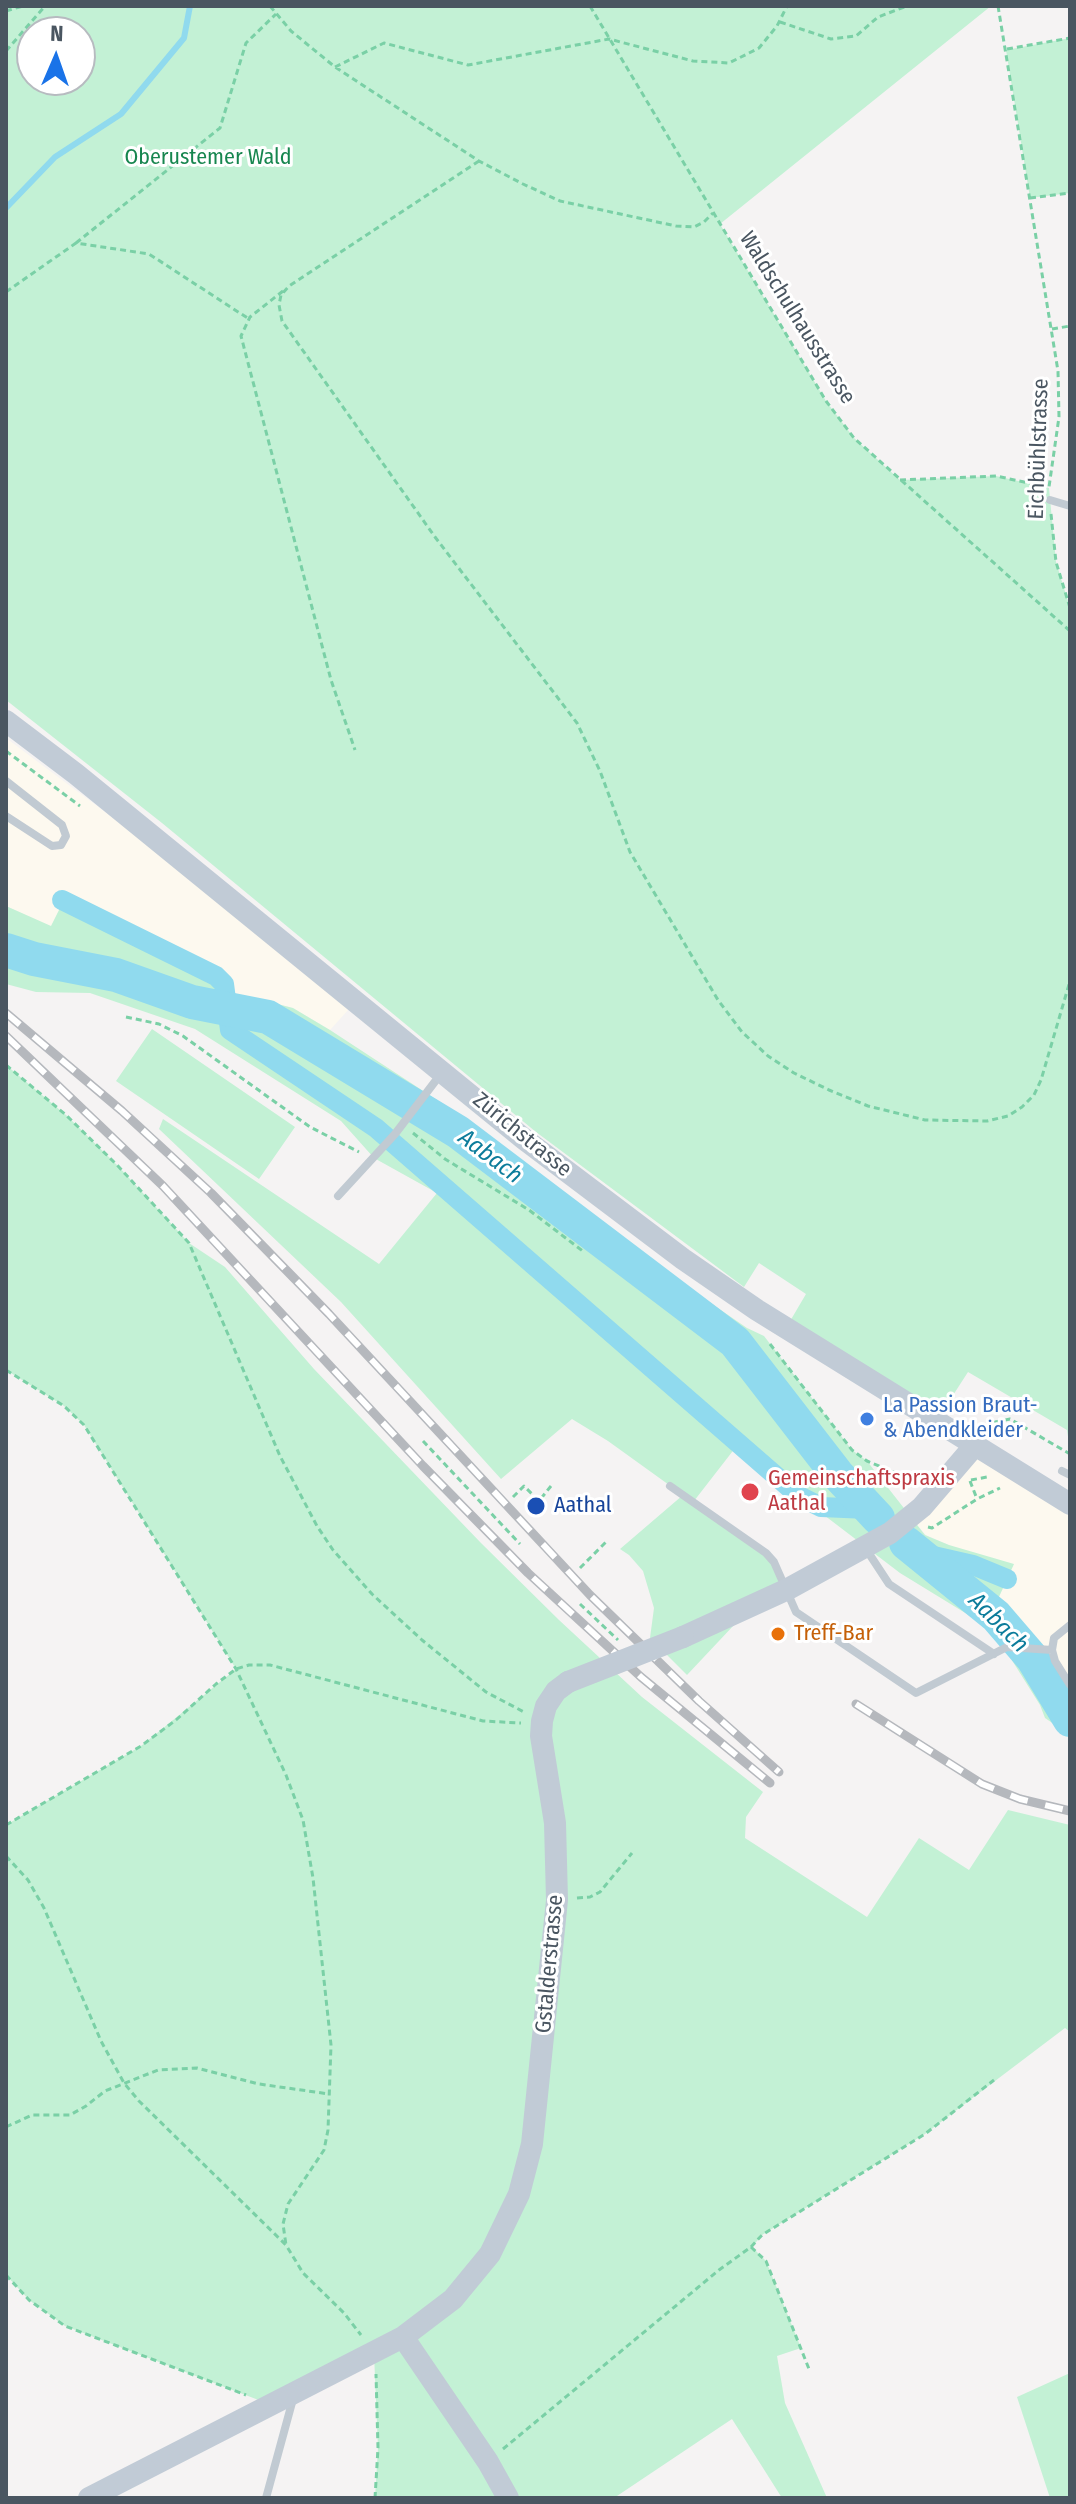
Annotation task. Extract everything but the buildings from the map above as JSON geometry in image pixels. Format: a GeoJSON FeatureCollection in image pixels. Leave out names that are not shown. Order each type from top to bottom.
{"type":"FeatureCollection","features":[{"type":"Feature","properties":{"kind":"street","name":"Zürichstrasse"},"geometry":{"type":"LineString","coordinates":[[6,721],[615,1209],[757,1310],[1070,1504]]}},
{"type":"Feature","properties":{"kind":"street"},"geometry":{"type":"LineString","coordinates":[[542,1721],[551,1698],[568,1682],[683,1637],[788,1589],[865,1549],[903,1525],[976,1444]]}},
{"type":"Feature","properties":{"kind":"street","name":"Gstalderstrasse"},"geometry":{"type":"LineString","coordinates":[[89,2498],[403,2337],[453,2299],[490,2254],[519,2194],[532,2144],[557,1900],[555,1823],[541,1736],[542,1721]]}},
{"type":"Feature","properties":{"kind":"street"},"geometry":{"type":"LineString","coordinates":[[403,2337],[488,2462],[508,2498]]}},
{"type":"Feature","properties":{"kind":"lane"},"geometry":{"type":"LineString","coordinates":[[1050,500],[1070,506]]}},
{"type":"Feature","properties":{"kind":"lane"},"geometry":{"type":"LineString","coordinates":[[6,781],[62,825],[66,836],[61,845],[52,846],[6,816]]}},
{"type":"Feature","properties":{"kind":"lane"},"geometry":{"type":"LineString","coordinates":[[338,1196],[395,1134],[443,1071]]}},
{"type":"Feature","properties":{"kind":"lane"},"geometry":{"type":"LineString","coordinates":[[670,1486],[766,1553],[788,1589],[796,1612],[916,1693],[1007,1647],[1048,1650]]}},
{"type":"Feature","properties":{"kind":"lane"},"geometry":{"type":"LineString","coordinates":[[865,1549],[889,1584],[994,1654]]}},
{"type":"Feature","properties":{"kind":"lane"},"geometry":{"type":"LineString","coordinates":[[1048,1650],[1054,1638],[1070,1625]]}},
{"type":"Feature","properties":{"kind":"lane"},"geometry":{"type":"LineString","coordinates":[[1048,1650],[1070,1685]]}},
{"type":"Feature","properties":{"kind":"lane"},"geometry":{"type":"LineString","coordinates":[[266,2498],[295,2393]]}},
{"type":"Feature","properties":{"kind":"path"},"geometry":{"type":"LineString","coordinates":[[6,11],[23,6]]}},
{"type":"Feature","properties":{"kind":"path"},"geometry":{"type":"LineString","coordinates":[[6,51],[45,6]]}},
{"type":"Feature","properties":{"kind":"path"},"geometry":{"type":"LineString","coordinates":[[270,6],[335,67],[479,161],[560,201],[676,226],[694,227],[713,213]]}},
{"type":"Feature","properties":{"kind":"path","name":"Waldschulhausstrasse"},"geometry":{"type":"LineString","coordinates":[[590,6],[826,401],[854,438],[1070,631]]}},
{"type":"Feature","properties":{"kind":"path"},"geometry":{"type":"LineString","coordinates":[[335,67],[384,43],[468,65],[609,39],[693,61],[729,63],[759,48],[780,22],[787,6]]}},
{"type":"Feature","properties":{"kind":"path"},"geometry":{"type":"LineString","coordinates":[[780,22],[831,39],[856,36],[878,17],[907,6]]}},
{"type":"Feature","properties":{"kind":"path","name":"Eichbühlstrasse"},"geometry":{"type":"LineString","coordinates":[[900,480],[996,476],[1049,488],[1059,417],[1058,371],[998,6]]}},
{"type":"Feature","properties":{"kind":"path"},"geometry":{"type":"LineString","coordinates":[[6,292],[76,243],[220,128],[246,43],[276,14]]}},
{"type":"Feature","properties":{"kind":"path"},"geometry":{"type":"LineString","coordinates":[[1006,50],[1070,38]]}},
{"type":"Feature","properties":{"kind":"path"},"geometry":{"type":"LineString","coordinates":[[355,750],[331,680],[241,336],[249,319],[289,286],[479,161]]}},
{"type":"Feature","properties":{"kind":"path"},"geometry":{"type":"LineString","coordinates":[[1030,198],[1070,193]]}},
{"type":"Feature","properties":{"kind":"path"},"geometry":{"type":"LineString","coordinates":[[76,243],[149,254],[249,319]]}},
{"type":"Feature","properties":{"kind":"path"},"geometry":{"type":"LineString","coordinates":[[289,286],[281,295],[282,321],[435,537],[568,710],[590,748],[630,852],[644,878],[718,1000],[742,1032],[768,1056],[829,1090],[898,1115],[958,1122],[987,1121],[1008,1116],[1034,1095],[1041,1080],[1070,981]]}},
{"type":"Feature","properties":{"kind":"path"},"geometry":{"type":"LineString","coordinates":[[1052,329],[1070,326]]}},
{"type":"Feature","properties":{"kind":"path","name":"Eichbühlstrasse"},"geometry":{"type":"LineString","coordinates":[[1050,500],[1056,562],[1070,608]]}},
{"type":"Feature","properties":{"kind":"path"},"geometry":{"type":"LineString","coordinates":[[126,1017],[150,1020],[183,1036],[310,1127],[374,1158]]}},
{"type":"Feature","properties":{"kind":"path"},"geometry":{"type":"LineString","coordinates":[[6,1065],[66,1115],[189,1243],[280,1456],[333,1550],[372,1594],[422,1640],[486,1692],[506,1703]]}},
{"type":"Feature","properties":{"kind":"path"},"geometry":{"type":"LineString","coordinates":[[402,1125],[445,1159],[529,1210],[584,1252]]}},
{"type":"Feature","properties":{"kind":"path"},"geometry":{"type":"LineString","coordinates":[[764,1336],[852,1450],[867,1461],[920,1483]]}},
{"type":"Feature","properties":{"kind":"path"},"geometry":{"type":"LineString","coordinates":[[6,1370],[64,1406],[84,1425],[236,1669],[286,1775],[303,1820],[313,1878],[331,2045],[328,2130],[324,2150],[288,2204],[283,2224],[286,2245]]}},
{"type":"Feature","properties":{"kind":"path"},"geometry":{"type":"LineString","coordinates":[[976,1444],[995,1422],[1010,1419],[1070,1454]]}},
{"type":"Feature","properties":{"kind":"path"},"geometry":{"type":"LineString","coordinates":[[423,1441],[520,1544]]}},
{"type":"Feature","properties":{"kind":"path"},"geometry":{"type":"LineString","coordinates":[[875,1474],[881,1467]]}},
{"type":"Feature","properties":{"kind":"path"},"geometry":{"type":"LineString","coordinates":[[963,1487],[970,1481],[988,1477],[996,1479]]}},
{"type":"Feature","properties":{"kind":"path"},"geometry":{"type":"LineString","coordinates":[[970,1481],[977,1499]]}},
{"type":"Feature","properties":{"kind":"path"},"geometry":{"type":"LineString","coordinates":[[513,1497],[524,1486],[539,1501],[551,1486]]}},
{"type":"Feature","properties":{"kind":"path"},"geometry":{"type":"LineString","coordinates":[[925,1525],[932,1528],[1000,1488]]}},
{"type":"Feature","properties":{"kind":"path"},"geometry":{"type":"LineString","coordinates":[[580,1568],[607,1541]]}},
{"type":"Feature","properties":{"kind":"path"},"geometry":{"type":"LineString","coordinates":[[580,1604],[635,1656]]}},
{"type":"Feature","properties":{"kind":"path"},"geometry":{"type":"LineString","coordinates":[[6,1825],[141,1746],[236,1669],[263,1664],[483,1721],[510,1724],[542,1721]]}},
{"type":"Feature","properties":{"kind":"path"},"geometry":{"type":"LineString","coordinates":[[557,1900],[595,1895],[632,1853]]}},
{"type":"Feature","properties":{"kind":"path"},"geometry":{"type":"LineString","coordinates":[[6,1856],[28,1880],[44,1908],[101,2041],[124,2083],[286,2245],[303,2273],[344,2313],[375,2353],[378,2448],[375,2498]]}},
{"type":"Feature","properties":{"kind":"path"},"geometry":{"type":"LineString","coordinates":[[6,2127],[32,2115],[70,2115],[105,2091],[158,2070],[197,2068],[259,2084],[329,2094]]}},
{"type":"Feature","properties":{"kind":"path"},"geometry":{"type":"LineString","coordinates":[[488,2462],[762,2235],[925,2134],[994,2080]]}},
{"type":"Feature","properties":{"kind":"path"},"geometry":{"type":"LineString","coordinates":[[751,2247],[766,2261],[809,2369]]}},
{"type":"Feature","properties":{"kind":"path"},"geometry":{"type":"LineString","coordinates":[[6,2275],[29,2300],[65,2326],[269,2404]]}},
{"type":"Feature","properties":{"kind":"shaded area"},"geometry":{"type":"Polygon","coordinates":[[[6,738],[129,830],[349,1009],[330,1030],[293,1008],[229,996],[65,898],[51,927],[6,906],[6,738]]]}},
{"type":"Feature","properties":{"kind":"shaded area"},"geometry":{"type":"Polygon","coordinates":[[[976,1444],[1070,1504],[1070,1697],[1024,1625],[998,1599],[1007,1579],[926,1535],[911,1518],[976,1444]]]}},
{"type":"Feature","properties":{"kind":"green space","name":"Oberustemer Wald"},"geometry":{"type":"Polygon","coordinates":[[[6,6],[991,6],[720,224],[826,401],[854,438],[900,480],[996,476],[1049,488],[1056,562],[1070,608],[1070,1450],[1067,1430],[968,1372],[937,1420],[786,1328],[806,1294],[759,1263],[744,1287],[536,1132],[162,823],[6,700],[6,6]]]}},
{"type":"Feature","properties":{"kind":"green space"},"geometry":{"type":"Polygon","coordinates":[[[1070,38],[1070,193],[1030,198],[1006,50],[1070,38]]]}},
{"type":"Feature","properties":{"kind":"green space"},"geometry":{"type":"Polygon","coordinates":[[[65,898],[215,970],[226,981],[229,996],[293,1008],[330,1030],[463,1117],[696,1293],[764,1336],[852,1450],[867,1461],[925,1535],[1014,1564],[998,1599],[1024,1625],[1070,1697],[1070,1735],[1045,1718],[993,1630],[900,1573],[799,1496],[739,1443],[694,1501],[766,1553],[788,1589],[750,1608],[687,1675],[650,1638],[654,1608],[643,1571],[620,1549],[683,1495],[572,1419],[501,1479],[341,1302],[159,1129],[163,1119],[379,1264],[437,1193],[374,1158],[341,1121],[195,1029],[90,993],[36,992],[6,984],[6,906],[51,926],[65,898]]]}},
{"type":"Feature","properties":{"kind":"green space"},"geometry":{"type":"Polygon","coordinates":[[[152,1029],[295,1127],[259,1179],[116,1081],[152,1029]]]}},
{"type":"Feature","properties":{"kind":"green space"},"geometry":{"type":"Polygon","coordinates":[[[6,1065],[66,1115],[189,1243],[225,1267],[314,1369],[559,1620],[642,1697],[763,1792],[746,1817],[745,1838],[867,1917],[919,1838],[969,1870],[1008,1810],[1070,1825],[1070,2032],[1065,2028],[925,2134],[762,2235],[752,2247],[766,2261],[801,2348],[777,2356],[785,2403],[827,2498],[782,2498],[732,2419],[614,2498],[375,2498],[378,2448],[374,2354],[269,2404],[65,2326],[29,2300],[6,2275],[6,1825],[141,1746],[236,1669],[84,1425],[64,1406],[6,1370],[6,1065]]]}},
{"type":"Feature","properties":{"kind":"green space"},"geometry":{"type":"Polygon","coordinates":[[[1070,2373],[1070,2498],[1050,2498],[1017,2397],[1070,2373]]]}},
{"type":"Feature","properties":{"kind":"waterway"},"geometry":{"type":"LineString","coordinates":[[6,208],[55,157],[121,114],[184,38],[190,6]]}},
{"type":"Feature","properties":{"kind":"waterway"},"geometry":{"type":"LineString","coordinates":[[62,900],[216,976],[224,984],[230,1030],[376,1128],[799,1496],[821,1507],[868,1509]]}},
{"type":"Feature","properties":{"kind":"waterway","name":"Aabach"},"geometry":{"type":"LineString","coordinates":[[6,950],[34,959],[116,975],[192,1002],[268,1017],[458,1132],[735,1342],[837,1474],[878,1518]]}},
{"type":"Feature","properties":{"kind":"waterway","name":"Aabach"},"geometry":{"type":"LineString","coordinates":[[906,1543],[996,1616],[1033,1659],[1070,1720]]}},
{"type":"Feature","properties":{"kind":"waterway"},"geometry":{"type":"LineString","coordinates":[[916,1552],[973,1565],[1007,1579]]}},
{"type":"Feature","properties":{"kind":"railway"},"geometry":{"type":"LineString","coordinates":[[6,1013],[122,1111],[211,1193],[329,1314],[590,1595],[699,1701],[779,1772]]}},
{"type":"Feature","properties":{"kind":"railway"},"geometry":{"type":"LineString","coordinates":[[6,1036],[163,1186],[423,1466],[528,1573],[641,1677],[770,1783]]}},
{"type":"Feature","properties":{"kind":"railway"},"geometry":{"type":"LineString","coordinates":[[856,1704],[982,1784],[1020,1799],[1070,1811]]}},
{"type":"Feature","properties":{"kind":"place","name":"La Passion Braut- & Abendkleider"},"geometry":{"type":"Point","coordinates":[867,1419]}},
{"type":"Feature","properties":{"kind":"place","name":"Gemeinschaftspraxis Aathal"},"geometry":{"type":"Point","coordinates":[750,1492]}},
{"type":"Feature","properties":{"kind":"place","name":"Aathal"},"geometry":{"type":"Point","coordinates":[536,1506]}},
{"type":"Feature","properties":{"kind":"place","name":"Treff-Bar"},"geometry":{"type":"Point","coordinates":[778,1634]}}]}
